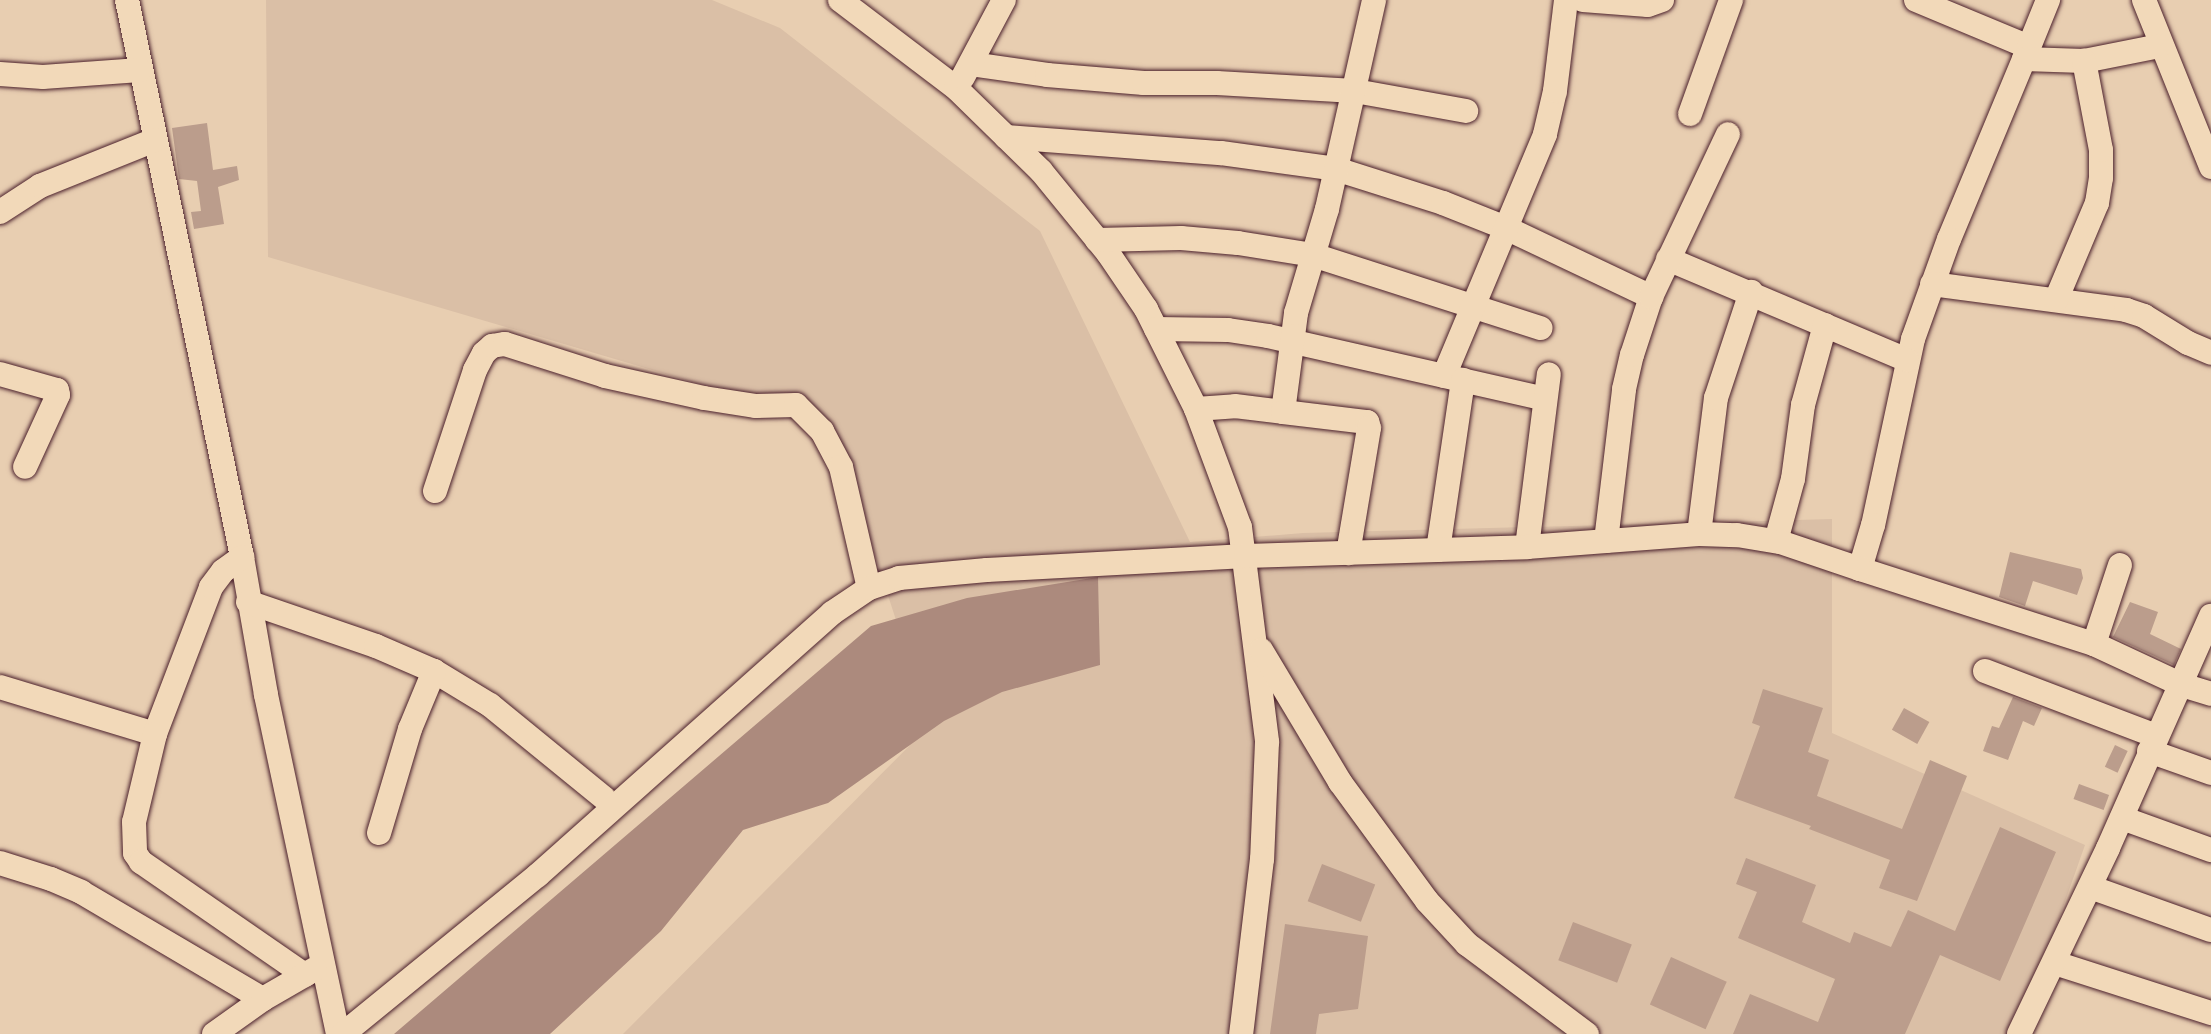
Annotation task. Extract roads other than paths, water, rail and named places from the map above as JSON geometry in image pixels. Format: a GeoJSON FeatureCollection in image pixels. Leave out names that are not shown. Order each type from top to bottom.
{"type":"FeatureCollection","features":[{"type":"Feature","properties":{"kind":"street"},"geometry":{"type":"LineString","coordinates":[[127,0],[154,140],[242,557],[248,602],[314,970],[338,1034]]}},
{"type":"Feature","properties":{"kind":"street"},"geometry":{"type":"LineString","coordinates":[[840,0],[956,88],[1041,171],[1097,240],[1146,309],[1196,409],[1240,527],[1246,556],[1267,742],[1267,792],[1262,859],[1241,1034]]}},
{"type":"Feature","properties":{"kind":"street"},"geometry":{"type":"LineString","coordinates":[[956,88],[1004,0]]}},
{"type":"Feature","properties":{"kind":"street"},"geometry":{"type":"LineString","coordinates":[[1283,412],[1296,313],[1336,169],[1374,0]]}},
{"type":"Feature","properties":{"kind":"street"},"geometry":{"type":"LineString","coordinates":[[1438,550],[1454,378],[1474,305],[1538,152],[1550,117],[1566,0]]}},
{"type":"Feature","properties":{"kind":"street"},"geometry":{"type":"LineString","coordinates":[[1584,0],[1648,5],[1662,0]]}},
{"type":"Feature","properties":{"kind":"street"},"geometry":{"type":"LineString","coordinates":[[1690,114],[1731,0]]}},
{"type":"Feature","properties":{"kind":"street"},"geometry":{"type":"LineString","coordinates":[[1916,0],[1966,9],[2026,53],[2084,61],[2160,46]]}},
{"type":"Feature","properties":{"kind":"street"},"geometry":{"type":"LineString","coordinates":[[1860,570],[1873,525],[1907,360],[1932,284],[2048,0]]}},
{"type":"Feature","properties":{"kind":"street"},"geometry":{"type":"LineString","coordinates":[[2144,0],[2160,46],[2211,167]]}},
{"type":"Feature","properties":{"kind":"street"},"geometry":{"type":"LineString","coordinates":[[2056,300],[2097,203],[2102,178],[2101,150],[2084,61]]}},
{"type":"Feature","properties":{"kind":"street"},"geometry":{"type":"LineString","coordinates":[[971,64],[1047,75],[1144,83],[1217,83],[1354,91],[1466,111]]}},
{"type":"Feature","properties":{"kind":"street"},"geometry":{"type":"LineString","coordinates":[[0,74],[43,77],[140,69]]}},
{"type":"Feature","properties":{"kind":"street"},"geometry":{"type":"LineString","coordinates":[[1606,541],[1624,389],[1632,355],[1651,297],[1728,134]]}},
{"type":"Feature","properties":{"kind":"street"},"geometry":{"type":"LineString","coordinates":[[1006,137],[1221,153],[1336,169],[1443,203],[1506,228],[1651,297]]}},
{"type":"Feature","properties":{"kind":"street"},"geometry":{"type":"LineString","coordinates":[[0,212],[40,186],[154,140]]}},
{"type":"Feature","properties":{"kind":"street"},"geometry":{"type":"LineString","coordinates":[[1097,240],[1181,238],[1238,243],[1313,255],[1541,328]]}},
{"type":"Feature","properties":{"kind":"street"},"geometry":{"type":"LineString","coordinates":[[1668,259],[1751,292],[1907,360]]}},
{"type":"Feature","properties":{"kind":"street"},"geometry":{"type":"LineString","coordinates":[[1932,284],[2107,305],[2135,313],[2188,343],[2211,353]]}},
{"type":"Feature","properties":{"kind":"street"},"geometry":{"type":"LineString","coordinates":[[1698,534],[1713,415],[1751,292]]}},
{"type":"Feature","properties":{"kind":"street"},"geometry":{"type":"LineString","coordinates":[[1776,541],[1793,479],[1803,405],[1825,325]]}},
{"type":"Feature","properties":{"kind":"street"},"geometry":{"type":"LineString","coordinates":[[1156,329],[1228,330],[1292,341],[1545,399]]}},
{"type":"Feature","properties":{"kind":"street"},"geometry":{"type":"LineString","coordinates":[[435,491],[475,370],[484,353],[492,346],[505,344],[605,376],[704,398],[756,406],[796,405],[822,431],[841,467],[869,588]]}},
{"type":"Feature","properties":{"kind":"street"},"geometry":{"type":"LineString","coordinates":[[0,374],[57,390],[58,395],[25,467]]}},
{"type":"Feature","properties":{"kind":"street"},"geometry":{"type":"LineString","coordinates":[[1527,547],[1549,374]]}},
{"type":"Feature","properties":{"kind":"street"},"geometry":{"type":"LineString","coordinates":[[1196,409],[1235,406],[1367,422],[1369,428],[1348,553]]}},
{"type":"Feature","properties":{"kind":"street"},"geometry":{"type":"LineString","coordinates":[[343,1034],[538,875],[832,614],[869,588],[899,578],[936,573],[1246,556],[1527,547],[1698,534],[1737,535],[1776,541],[2094,644],[2182,685],[2211,694]]}},
{"type":"Feature","properties":{"kind":"street"},"geometry":{"type":"LineString","coordinates":[[242,557],[223,571],[211,587],[155,734],[134,822],[135,853],[141,862],[314,970]]}},
{"type":"Feature","properties":{"kind":"street"},"geometry":{"type":"LineString","coordinates":[[2094,644],[2120,565]]}},
{"type":"Feature","properties":{"kind":"street"},"geometry":{"type":"LineString","coordinates":[[248,602],[376,646],[434,671],[490,705],[604,798]]}},
{"type":"Feature","properties":{"kind":"street"},"geometry":{"type":"LineString","coordinates":[[2019,1034],[2055,963],[2122,818],[2153,743],[2182,685],[2211,616]]}},
{"type":"Feature","properties":{"kind":"street"},"geometry":{"type":"LineString","coordinates":[[1256,642],[1340,782],[1427,901],[1467,945],[1587,1034]]}},
{"type":"Feature","properties":{"kind":"street"},"geometry":{"type":"LineString","coordinates":[[379,833],[410,729],[434,671]]}},
{"type":"Feature","properties":{"kind":"street"},"geometry":{"type":"LineString","coordinates":[[1985,671],[2153,743],[2211,773]]}},
{"type":"Feature","properties":{"kind":"street"},"geometry":{"type":"LineString","coordinates":[[0,687],[155,734]]}},
{"type":"Feature","properties":{"kind":"street"},"geometry":{"type":"LineString","coordinates":[[2122,818],[2211,849]]}},
{"type":"Feature","properties":{"kind":"street"},"geometry":{"type":"LineString","coordinates":[[0,863],[51,879],[81,892],[263,999]]}},
{"type":"Feature","properties":{"kind":"street"},"geometry":{"type":"LineString","coordinates":[[2090,887],[2211,930]]}},
{"type":"Feature","properties":{"kind":"street"},"geometry":{"type":"LineString","coordinates":[[2055,963],[2211,1012]]}},
{"type":"Feature","properties":{"kind":"street"},"geometry":{"type":"LineString","coordinates":[[214,1034],[239,1027],[263,999],[314,970]]}}]}
